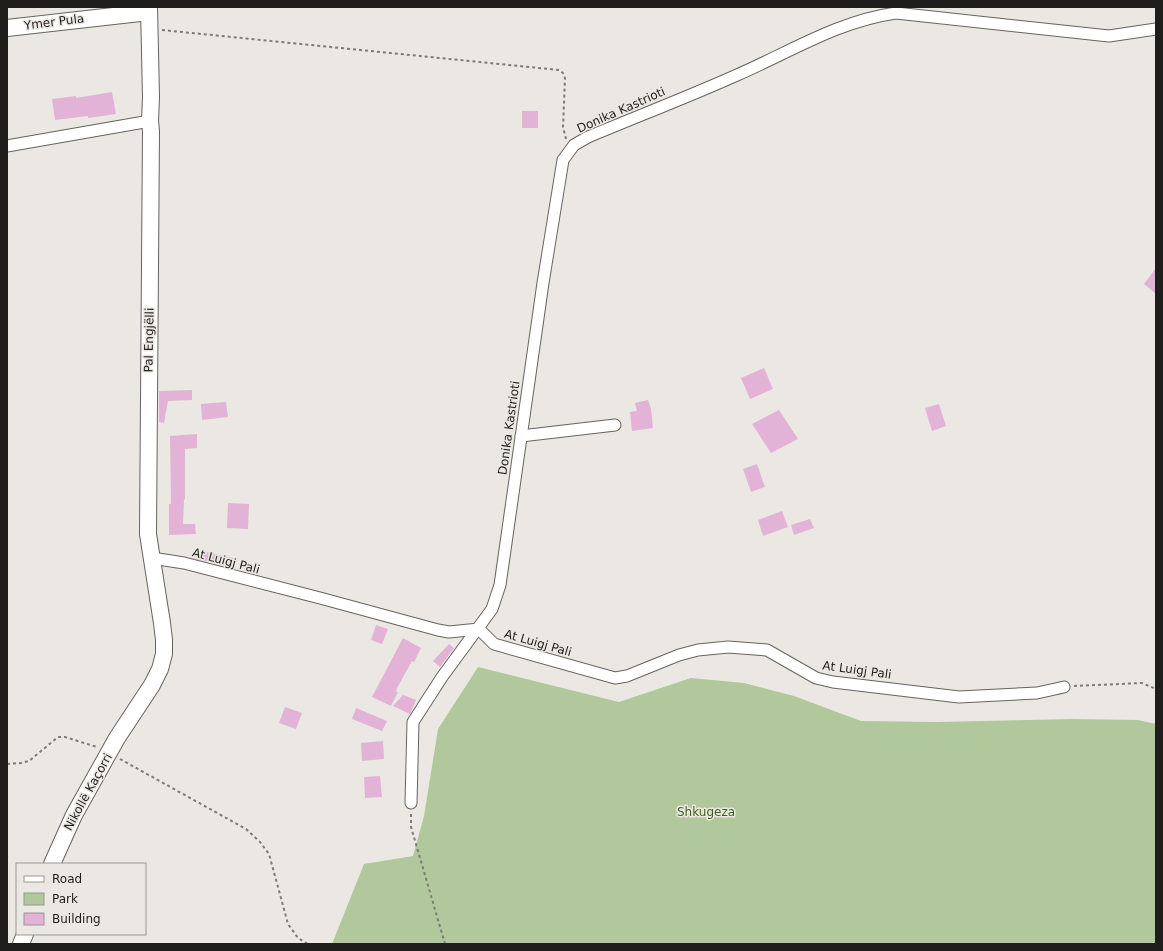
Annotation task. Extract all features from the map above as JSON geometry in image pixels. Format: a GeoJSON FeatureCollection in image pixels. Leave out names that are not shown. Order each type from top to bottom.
{"type":"FeatureCollection","features":[{"type":"Feature","properties":{"kind":"main road","name":"Ymer Pula"},"geometry":{"type":"LineString","coordinates":[[7,28],[149,10]]}},
{"type":"Feature","properties":{"kind":"main road","name":"Pal Engjëlli"},"geometry":{"type":"LineString","coordinates":[[149,10],[151,131],[147,508],[148,534],[164,640],[164,654],[160,669],[152,685]]}},
{"type":"Feature","properties":{"kind":"main road","name":"Nikollë Kaçorri"},"geometry":{"type":"LineString","coordinates":[[52,863],[74,815],[128,722],[152,685]]}},
{"type":"Feature","properties":{"kind":"street","name":"Donika Kastrioti"},"geometry":{"type":"LineString","coordinates":[[478,629],[492,609],[500,586],[543,283],[563,160],[574,145],[588,137],[737,75],[839,27],[875,16],[896,13],[1109,36],[1156,29]]}},
{"type":"Feature","properties":{"kind":"street"},"geometry":{"type":"LineString","coordinates":[[7,146],[150,121]]}},
{"type":"Feature","properties":{"kind":"street"},"geometry":{"type":"LineString","coordinates":[[521,436],[615,425]]}},
{"type":"Feature","properties":{"kind":"street","name":"At Luigj Pali"},"geometry":{"type":"LineString","coordinates":[[152,558],[184,563],[438,630],[449,632],[478,629],[494,644],[615,678],[627,676],[679,655],[698,650],[728,646],[767,650],[816,678],[833,682],[959,697],[1037,693],[1064,687]]}},
{"type":"Feature","properties":{"kind":"street"},"geometry":{"type":"LineString","coordinates":[[411,803],[413,722],[442,677],[478,629]]}},
{"type":"Feature","properties":{"kind":"path"},"geometry":{"type":"LineString","coordinates":[[149,31],[162,30],[259,39],[559,70],[564,73],[565,78],[562,126],[569,152]]}},
{"type":"Feature","properties":{"kind":"path"},"geometry":{"type":"LineString","coordinates":[[1064,687],[1142,683],[1156,689]]}},
{"type":"Feature","properties":{"kind":"path"},"geometry":{"type":"LineString","coordinates":[[7,764],[29,761],[58,737],[65,737],[99,748]]}},
{"type":"Feature","properties":{"kind":"path"},"geometry":{"type":"LineString","coordinates":[[119,758],[152,775],[246,829],[260,842],[269,854],[288,924],[298,938],[308,944]]}},
{"type":"Feature","properties":{"kind":"path"},"geometry":{"type":"LineString","coordinates":[[411,803],[411,827],[445,944]]}},
{"type":"Feature","properties":{"kind":"green space","name":"Shkugeza"},"geometry":{"type":"Polygon","coordinates":[[[478,667],[619,702],[691,678],[744,683],[794,696],[861,721],[937,722],[1072,719],[1138,720],[1156,724],[1156,944],[332,944],[364,864],[413,856],[424,816],[438,729],[478,667]]]}},
{"type":"Feature","properties":{"kind":"building"},"geometry":{"type":"Polygon","coordinates":[[[112,92],[116,114],[88,118],[88,116],[55,120],[52,99],[76,96],[76,98],[112,92]]]}},
{"type":"Feature","properties":{"kind":"building"},"geometry":{"type":"Polygon","coordinates":[[[522,111],[538,111],[538,128],[522,128],[522,111]]]}},
{"type":"Feature","properties":{"kind":"building"},"geometry":{"type":"Polygon","coordinates":[[[1156,268],[1156,294],[1144,284],[1156,268]]]}},
{"type":"Feature","properties":{"kind":"building"},"geometry":{"type":"Polygon","coordinates":[[[764,368],[773,389],[750,399],[741,378],[764,368]]]}},
{"type":"Feature","properties":{"kind":"building"},"geometry":{"type":"Polygon","coordinates":[[[192,390],[192,400],[168,401],[164,423],[159,422],[159,391],[192,390]]]}},
{"type":"Feature","properties":{"kind":"building"},"geometry":{"type":"Polygon","coordinates":[[[648,400],[651,409],[653,428],[632,431],[630,412],[637,411],[635,403],[648,400]]]}},
{"type":"Feature","properties":{"kind":"building"},"geometry":{"type":"Polygon","coordinates":[[[226,402],[228,417],[202,420],[201,404],[226,402]]]}},
{"type":"Feature","properties":{"kind":"building"},"geometry":{"type":"Polygon","coordinates":[[[939,404],[946,426],[932,431],[925,408],[939,404]]]}},
{"type":"Feature","properties":{"kind":"building"},"geometry":{"type":"Polygon","coordinates":[[[779,410],[798,439],[771,453],[752,424],[779,410]]]}},
{"type":"Feature","properties":{"kind":"building"},"geometry":{"type":"Polygon","coordinates":[[[197,434],[197,448],[185,449],[185,499],[183,524],[195,524],[196,534],[169,535],[169,504],[171,504],[170,436],[197,434]]]}},
{"type":"Feature","properties":{"kind":"building"},"geometry":{"type":"Polygon","coordinates":[[[757,464],[765,487],[751,492],[743,469],[757,464]]]}},
{"type":"Feature","properties":{"kind":"building"},"geometry":{"type":"Polygon","coordinates":[[[228,503],[249,504],[248,529],[227,528],[228,503]]]}},
{"type":"Feature","properties":{"kind":"building"},"geometry":{"type":"Polygon","coordinates":[[[782,511],[788,527],[763,536],[758,520],[782,511]]]}},
{"type":"Feature","properties":{"kind":"building"},"geometry":{"type":"Polygon","coordinates":[[[810,519],[814,528],[794,535],[791,525],[810,519]]]}},
{"type":"Feature","properties":{"kind":"building"},"geometry":{"type":"Polygon","coordinates":[[[197,550],[237,559],[234,569],[217,563],[196,559],[197,550]]]}},
{"type":"Feature","properties":{"kind":"building"},"geometry":{"type":"Polygon","coordinates":[[[376,625],[388,629],[382,644],[371,640],[376,625]]]}},
{"type":"Feature","properties":{"kind":"building"},"geometry":{"type":"Polygon","coordinates":[[[403,638],[421,648],[414,662],[412,661],[397,688],[396,692],[398,692],[391,706],[372,697],[403,638]]]}},
{"type":"Feature","properties":{"kind":"building"},"geometry":{"type":"Polygon","coordinates":[[[449,644],[454,648],[440,667],[433,661],[449,644]]]}},
{"type":"Feature","properties":{"kind":"building"},"geometry":{"type":"Polygon","coordinates":[[[403,695],[416,700],[410,714],[393,706],[403,695]]]}},
{"type":"Feature","properties":{"kind":"building"},"geometry":{"type":"Polygon","coordinates":[[[285,707],[302,713],[296,729],[279,723],[285,707]]]}},
{"type":"Feature","properties":{"kind":"building"},"geometry":{"type":"Polygon","coordinates":[[[356,708],[387,721],[382,731],[352,719],[356,708]]]}},
{"type":"Feature","properties":{"kind":"building"},"geometry":{"type":"Polygon","coordinates":[[[383,741],[384,759],[362,761],[361,743],[383,741]]]}},
{"type":"Feature","properties":{"kind":"building"},"geometry":{"type":"Polygon","coordinates":[[[380,776],[382,797],[365,798],[364,777],[380,776]]]}}]}
